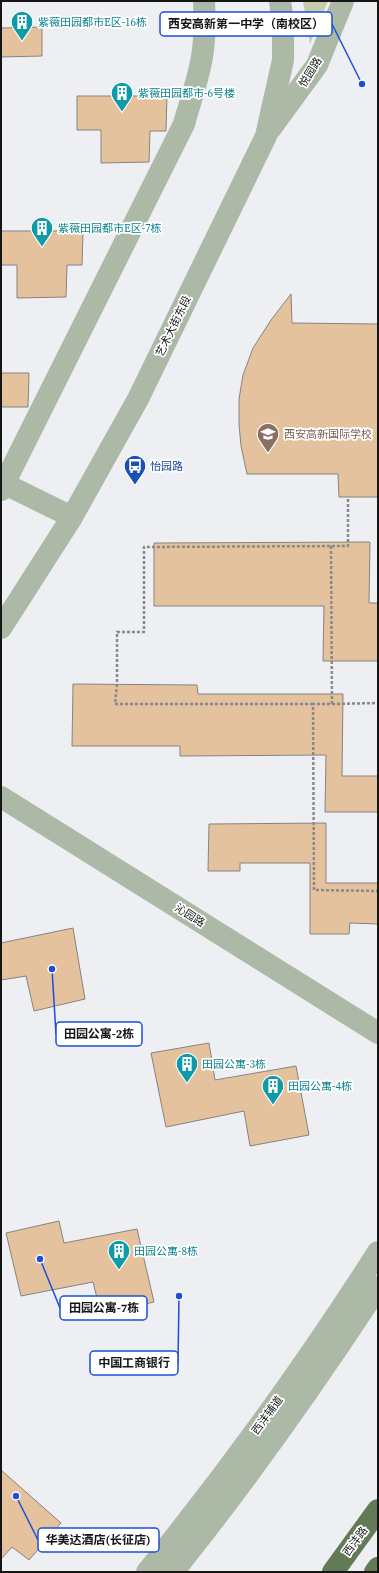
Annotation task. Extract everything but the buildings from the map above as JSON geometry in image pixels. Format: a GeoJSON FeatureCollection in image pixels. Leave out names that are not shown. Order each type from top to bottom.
{"type":"FeatureCollection","features":[{"type":"Feature","properties":{"kind":"highway","name":"西沣路"},"geometry":{"type":"LineString","coordinates":[[333,1572],[378,1510]]}},
{"type":"Feature","properties":{"kind":"highway"},"geometry":{"type":"LineString","coordinates":[[375,1572],[378,1568]]}},
{"type":"Feature","properties":{"kind":"street"},"geometry":{"type":"LineString","coordinates":[[72,516],[3,487],[184,124],[202,57],[205,26],[204,1]]}},
{"type":"Feature","properties":{"kind":"street","name":"艺术大街东段"},"geometry":{"type":"LineString","coordinates":[[1,628],[72,516],[138,399],[266,136],[283,60],[283,23],[280,1]]}},
{"type":"Feature","properties":{"kind":"street","name":"悦园路"},"geometry":{"type":"LineString","coordinates":[[266,136],[317,65],[343,1]]}},
{"type":"Feature","properties":{"kind":"street","name":"沁园路"},"geometry":{"type":"LineString","coordinates":[[1,797],[378,1033]]}},
{"type":"Feature","properties":{"kind":"street","name":"西沣辅道"},"geometry":{"type":"LineString","coordinates":[[147,1572],[261,1424],[338,1315],[378,1252]]}},
{"type":"Feature","properties":{"kind":"street","name":"西沣辅道"},"geometry":{"type":"LineString","coordinates":[[173,1572],[281,1430],[378,1287]]}},
{"type":"Feature","properties":{"kind":"path"},"geometry":{"type":"LineString","coordinates":[[348,497],[348,546],[144,547],[144,632],[117,632],[117,684],[115,704],[378,703]]}},
{"type":"Feature","properties":{"kind":"path"},"geometry":{"type":"LineString","coordinates":[[331,546],[332,704]]}},
{"type":"Feature","properties":{"kind":"path"},"geometry":{"type":"LineString","coordinates":[[313,704],[314,890],[378,891]]}},
{"type":"Feature","properties":{"kind":"green space"},"geometry":{"type":"Polygon","coordinates":[[[303,1],[328,1],[310,44],[303,1]]]}},
{"type":"Feature","properties":{"kind":"place","name":"紫薇田园都市E区-16栋"},"geometry":{"type":"Point","coordinates":[22,42]}},
{"type":"Feature","properties":{"kind":"place","name":"西安高新第一中学（南校区）"},"geometry":{"type":"Point","coordinates":[362,84]}},
{"type":"Feature","properties":{"kind":"place","name":"紫薇田园都市-6号楼"},"geometry":{"type":"Point","coordinates":[122,112]}},
{"type":"Feature","properties":{"kind":"place","name":"紫薇田园都市E区-7栋"},"geometry":{"type":"Point","coordinates":[42,248]}},
{"type":"Feature","properties":{"kind":"place","name":"西安高新国际学校"},"geometry":{"type":"Point","coordinates":[268,454]}},
{"type":"Feature","properties":{"kind":"place","name":"怡园路"},"geometry":{"type":"Point","coordinates":[135,486]}},
{"type":"Feature","properties":{"kind":"place","name":"田园公寓-2栋"},"geometry":{"type":"Point","coordinates":[52,969]}},
{"type":"Feature","properties":{"kind":"place","name":"田园公寓-3栋"},"geometry":{"type":"Point","coordinates":[187,1084]}},
{"type":"Feature","properties":{"kind":"place","name":"田园公寓-4栋"},"geometry":{"type":"Point","coordinates":[273,1106]}},
{"type":"Feature","properties":{"kind":"place","name":"田园公寓-7栋"},"geometry":{"type":"Point","coordinates":[40,1259]}},
{"type":"Feature","properties":{"kind":"place","name":"田园公寓-8栋"},"geometry":{"type":"Point","coordinates":[119,1270]}},
{"type":"Feature","properties":{"kind":"place","name":"中国工商银行"},"geometry":{"type":"Point","coordinates":[179,1296]}},
{"type":"Feature","properties":{"kind":"place","name":"华美达酒店(长征店)"},"geometry":{"type":"Point","coordinates":[16,1496]}}]}
